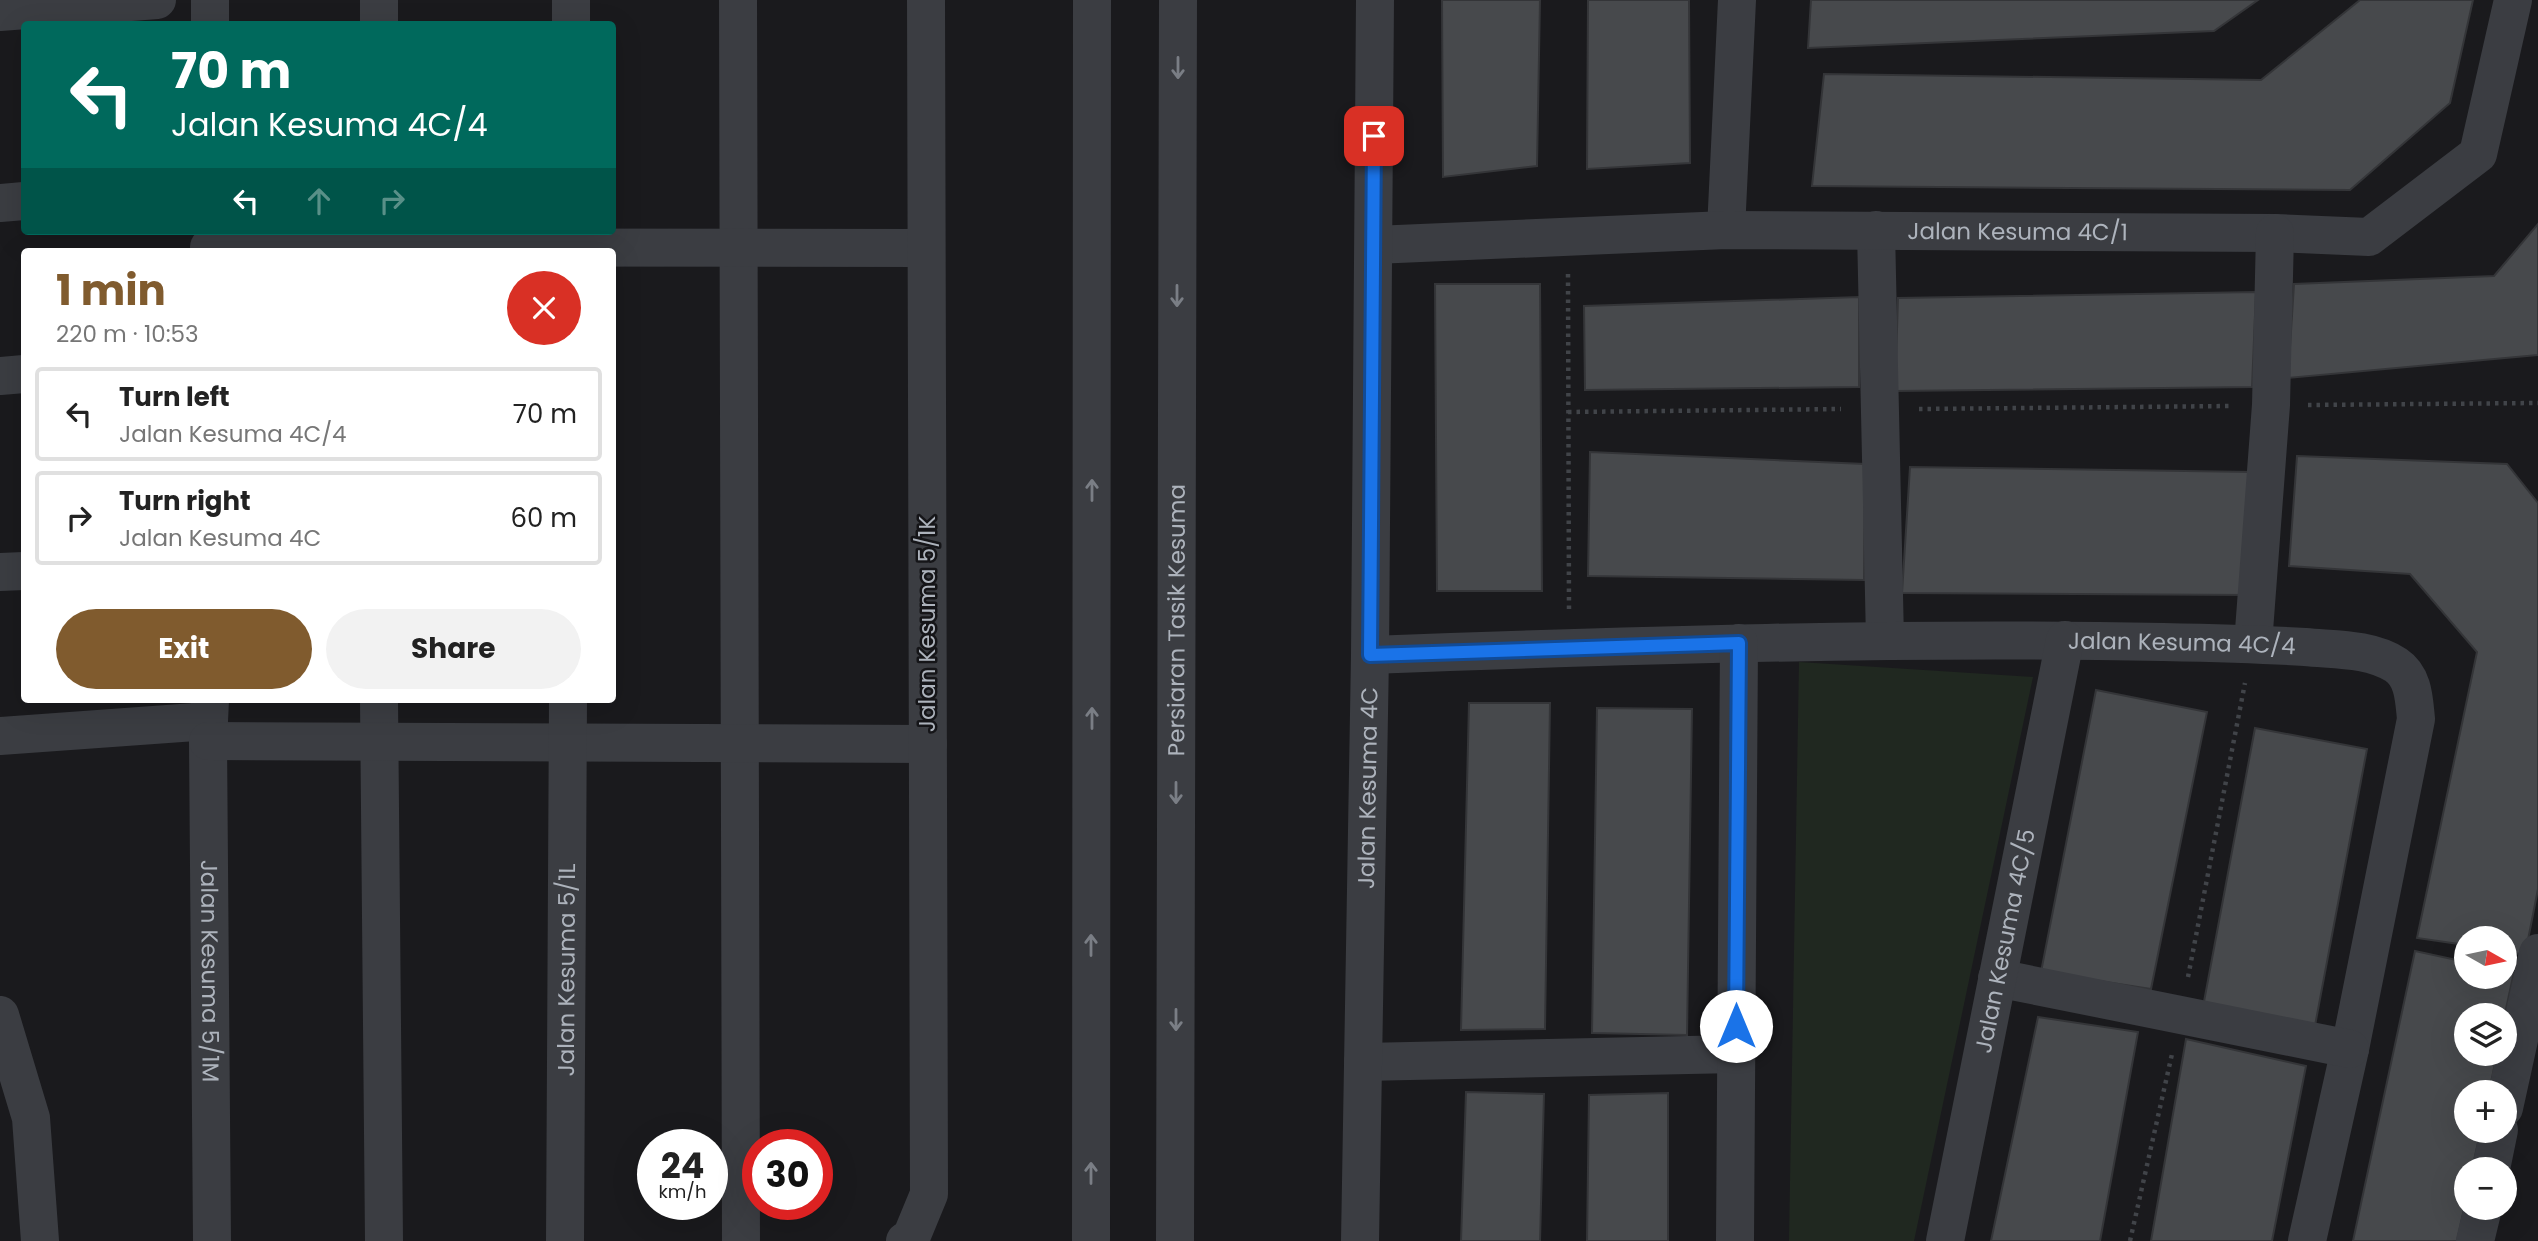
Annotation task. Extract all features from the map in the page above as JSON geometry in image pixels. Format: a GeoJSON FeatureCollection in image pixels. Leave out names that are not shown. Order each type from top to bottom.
{"type":"FeatureCollection","features":[{"type":"Feature","properties":{"kind":"street"},"geometry":{"type":"LineString","coordinates":[[0,12],[157,0]]}},
{"type":"Feature","properties":{"kind":"street"},"geometry":{"type":"LineString","coordinates":[[210,0],[210,21]]}},
{"type":"Feature","properties":{"kind":"street"},"geometry":{"type":"LineString","coordinates":[[379,0],[379,21]]}},
{"type":"Feature","properties":{"kind":"street"},"geometry":{"type":"LineString","coordinates":[[571,0],[571,21]]}},
{"type":"Feature","properties":{"kind":"street"},"geometry":{"type":"LineString","coordinates":[[738,0],[741,1241]]}},
{"type":"Feature","properties":{"kind":"street","name":"Jalan Kesuma 5/1K"},"geometry":{"type":"LineString","coordinates":[[905,1241],[910,1240],[929,1194],[926,0]]}},
{"type":"Feature","properties":{"kind":"street"},"geometry":{"type":"LineString","coordinates":[[1091,1241],[1092,0]]}},
{"type":"Feature","properties":{"kind":"street","name":"Persiaran Tasik Kesuma"},"geometry":{"type":"LineString","coordinates":[[1175,1241],[1178,0]]}},
{"type":"Feature","properties":{"kind":"street","name":"Jalan Kesuma 4C"},"geometry":{"type":"LineString","coordinates":[[1360,1241],[1370,655],[1375,0]]}},
{"type":"Feature","properties":{"kind":"street"},"geometry":{"type":"LineString","coordinates":[[1726,230],[1737,0]]}},
{"type":"Feature","properties":{"kind":"street","name":"Jalan Kesuma 4C/1"},"geometry":{"type":"LineString","coordinates":[[1374,245],[1726,230],[2275,233],[2369,237],[2478,154],[2512,0]]}},
{"type":"Feature","properties":{"kind":"street"},"geometry":{"type":"LineString","coordinates":[[0,203],[21,201]]}},
{"type":"Feature","properties":{"kind":"street"},"geometry":{"type":"LineString","coordinates":[[1876,230],[1885,640]]}},
{"type":"Feature","properties":{"kind":"street"},"geometry":{"type":"LineString","coordinates":[[2253,643],[2271,405],[2275,233]]}},
{"type":"Feature","properties":{"kind":"street"},"geometry":{"type":"LineString","coordinates":[[209,243],[570,243],[926,248]]}},
{"type":"Feature","properties":{"kind":"street"},"geometry":{"type":"LineString","coordinates":[[0,376],[21,374]]}},
{"type":"Feature","properties":{"kind":"street"},"geometry":{"type":"LineString","coordinates":[[0,572],[21,571]]}},
{"type":"Feature","properties":{"kind":"street","name":"Jalan Kesuma 4C/4"},"geometry":{"type":"LineString","coordinates":[[1370,655],[1739,643],[2065,640],[2253,643],[2361,652],[2397,666],[2414,688],[2416,719],[2350,1049],[2307,1241]]}},
{"type":"Feature","properties":{"kind":"street","name":"Jalan Kesuma 4C/5"},"geometry":{"type":"LineString","coordinates":[[1944,1241],[2065,640]]}},
{"type":"Feature","properties":{"kind":"street"},"geometry":{"type":"LineString","coordinates":[[1735,1241],[1739,643]]}},
{"type":"Feature","properties":{"kind":"street"},"geometry":{"type":"LineString","coordinates":[[379,703],[384,1241]]}},
{"type":"Feature","properties":{"kind":"street","name":"Jalan Kesuma 5/1L"},"geometry":{"type":"LineString","coordinates":[[565,1241],[568,703]]}},
{"type":"Feature","properties":{"kind":"street"},"geometry":{"type":"LineString","coordinates":[[0,736],[209,721],[379,741],[928,744]]}},
{"type":"Feature","properties":{"kind":"street","name":"Jalan Kesuma 5/1M"},"geometry":{"type":"LineString","coordinates":[[209,721],[212,1241]]}},
{"type":"Feature","properties":{"kind":"street"},"geometry":{"type":"LineString","coordinates":[[2510,1080],[2538,953]]}},
{"type":"Feature","properties":{"kind":"street"},"geometry":{"type":"LineString","coordinates":[[1997,978],[2350,1049]]}},
{"type":"Feature","properties":{"kind":"street"},"geometry":{"type":"LineString","coordinates":[[0,1015],[31,1118],[40,1241]]}},
{"type":"Feature","properties":{"kind":"street"},"geometry":{"type":"LineString","coordinates":[[1363,1062],[1736,1054]]}},
{"type":"Feature","properties":{"kind":"street"},"geometry":{"type":"LineString","coordinates":[[2475,1241],[2480,1220]]}},
{"type":"Feature","properties":{"kind":"path"},"geometry":{"type":"LineString","coordinates":[[1568,235],[1569,647]]}},
{"type":"Feature","properties":{"kind":"path"},"geometry":{"type":"LineString","coordinates":[[1568,412],[2538,403]]}},
{"type":"Feature","properties":{"kind":"path"},"geometry":{"type":"LineString","coordinates":[[2130,1241],[2180,1015],[2253,643]]}},
{"type":"Feature","properties":{"kind":"shaded area"},"geometry":{"type":"Polygon","coordinates":[[[1799,662],[2033,677],[1914,1241],[1789,1241],[1799,662]]]}},
{"type":"Feature","properties":{"kind":"building"},"geometry":{"type":"Polygon","coordinates":[[[1442,0],[1540,0],[1537,166],[1443,177],[1442,0]]]}},
{"type":"Feature","properties":{"kind":"building"},"geometry":{"type":"Polygon","coordinates":[[[1588,0],[1689,0],[1690,163],[1587,169],[1588,0]]]}},
{"type":"Feature","properties":{"kind":"building"},"geometry":{"type":"Polygon","coordinates":[[[1811,0],[2258,0],[2214,31],[1808,48],[1811,0]]]}},
{"type":"Feature","properties":{"kind":"building"},"geometry":{"type":"Polygon","coordinates":[[[2360,0],[2473,0],[2450,103],[2350,190],[1812,186],[1824,74],[2261,80],[2360,0]]]}},
{"type":"Feature","properties":{"kind":"building"},"geometry":{"type":"Polygon","coordinates":[[[2538,224],[2538,355],[2288,378],[2294,284],[2494,276],[2538,224]]]}},
{"type":"Feature","properties":{"kind":"building"},"geometry":{"type":"Polygon","coordinates":[[[1435,284],[1540,284],[1542,591],[1437,591],[1435,284]]]}},
{"type":"Feature","properties":{"kind":"building"},"geometry":{"type":"Polygon","coordinates":[[[2256,292],[2252,387],[1895,391],[1898,298],[2256,292]]]}},
{"type":"Feature","properties":{"kind":"building"},"geometry":{"type":"Polygon","coordinates":[[[1859,297],[1859,387],[1585,390],[1584,306],[1859,297]]]}},
{"type":"Feature","properties":{"kind":"building"},"geometry":{"type":"Polygon","coordinates":[[[1590,452],[1865,464],[1864,580],[1588,576],[1590,452]]]}},
{"type":"Feature","properties":{"kind":"building"},"geometry":{"type":"Polygon","coordinates":[[[2297,456],[2507,464],[2538,503],[2538,889],[2525,955],[2517,953],[2517,926],[2454,926],[2454,943],[2417,938],[2477,652],[2410,574],[2289,566],[2297,456]]]}},
{"type":"Feature","properties":{"kind":"building"},"geometry":{"type":"Polygon","coordinates":[[[1910,467],[2253,472],[2247,595],[1902,593],[1910,467]]]}},
{"type":"Feature","properties":{"kind":"building"},"geometry":{"type":"Polygon","coordinates":[[[2096,690],[2207,712],[2151,989],[2041,972],[2096,690]]]}},
{"type":"Feature","properties":{"kind":"building"},"geometry":{"type":"Polygon","coordinates":[[[1469,703],[1550,703],[1545,1029],[1461,1030],[1469,703]]]}},
{"type":"Feature","properties":{"kind":"building"},"geometry":{"type":"Polygon","coordinates":[[[1597,708],[1692,709],[1687,1035],[1592,1033],[1597,708]]]}},
{"type":"Feature","properties":{"kind":"building"},"geometry":{"type":"Polygon","coordinates":[[[2255,728],[2367,749],[2314,1031],[2203,1007],[2255,728]]]}},
{"type":"Feature","properties":{"kind":"building"},"geometry":{"type":"Polygon","coordinates":[[[2415,951],[2454,959],[2454,989],[2510,989],[2507,1003],[2454,1003],[2454,1066],[2494,1066],[2492,1080],[2454,1080],[2454,1143],[2478,1143],[2475,1157],[2454,1157],[2454,1220],[2462,1220],[2457,1241],[2353,1241],[2415,951]]]}},
{"type":"Feature","properties":{"kind":"building"},"geometry":{"type":"Polygon","coordinates":[[[2038,1017],[2138,1032],[2100,1241],[1991,1241],[2038,1017]]]}},
{"type":"Feature","properties":{"kind":"building"},"geometry":{"type":"Polygon","coordinates":[[[2186,1039],[2306,1066],[2272,1241],[2151,1241],[2186,1039]]]}},
{"type":"Feature","properties":{"kind":"building"},"geometry":{"type":"Polygon","coordinates":[[[1466,1092],[1544,1094],[1540,1241],[1461,1241],[1466,1092]]]}},
{"type":"Feature","properties":{"kind":"building"},"geometry":{"type":"Polygon","coordinates":[[[1668,1093],[1668,1241],[1587,1241],[1589,1095],[1668,1093]]]}},
{"type":"Feature","properties":{"kind":"route"},"geometry":{"type":"LineString","coordinates":[[1374,136],[1370,655],[1739,643],[1736,1026]]}}]}
